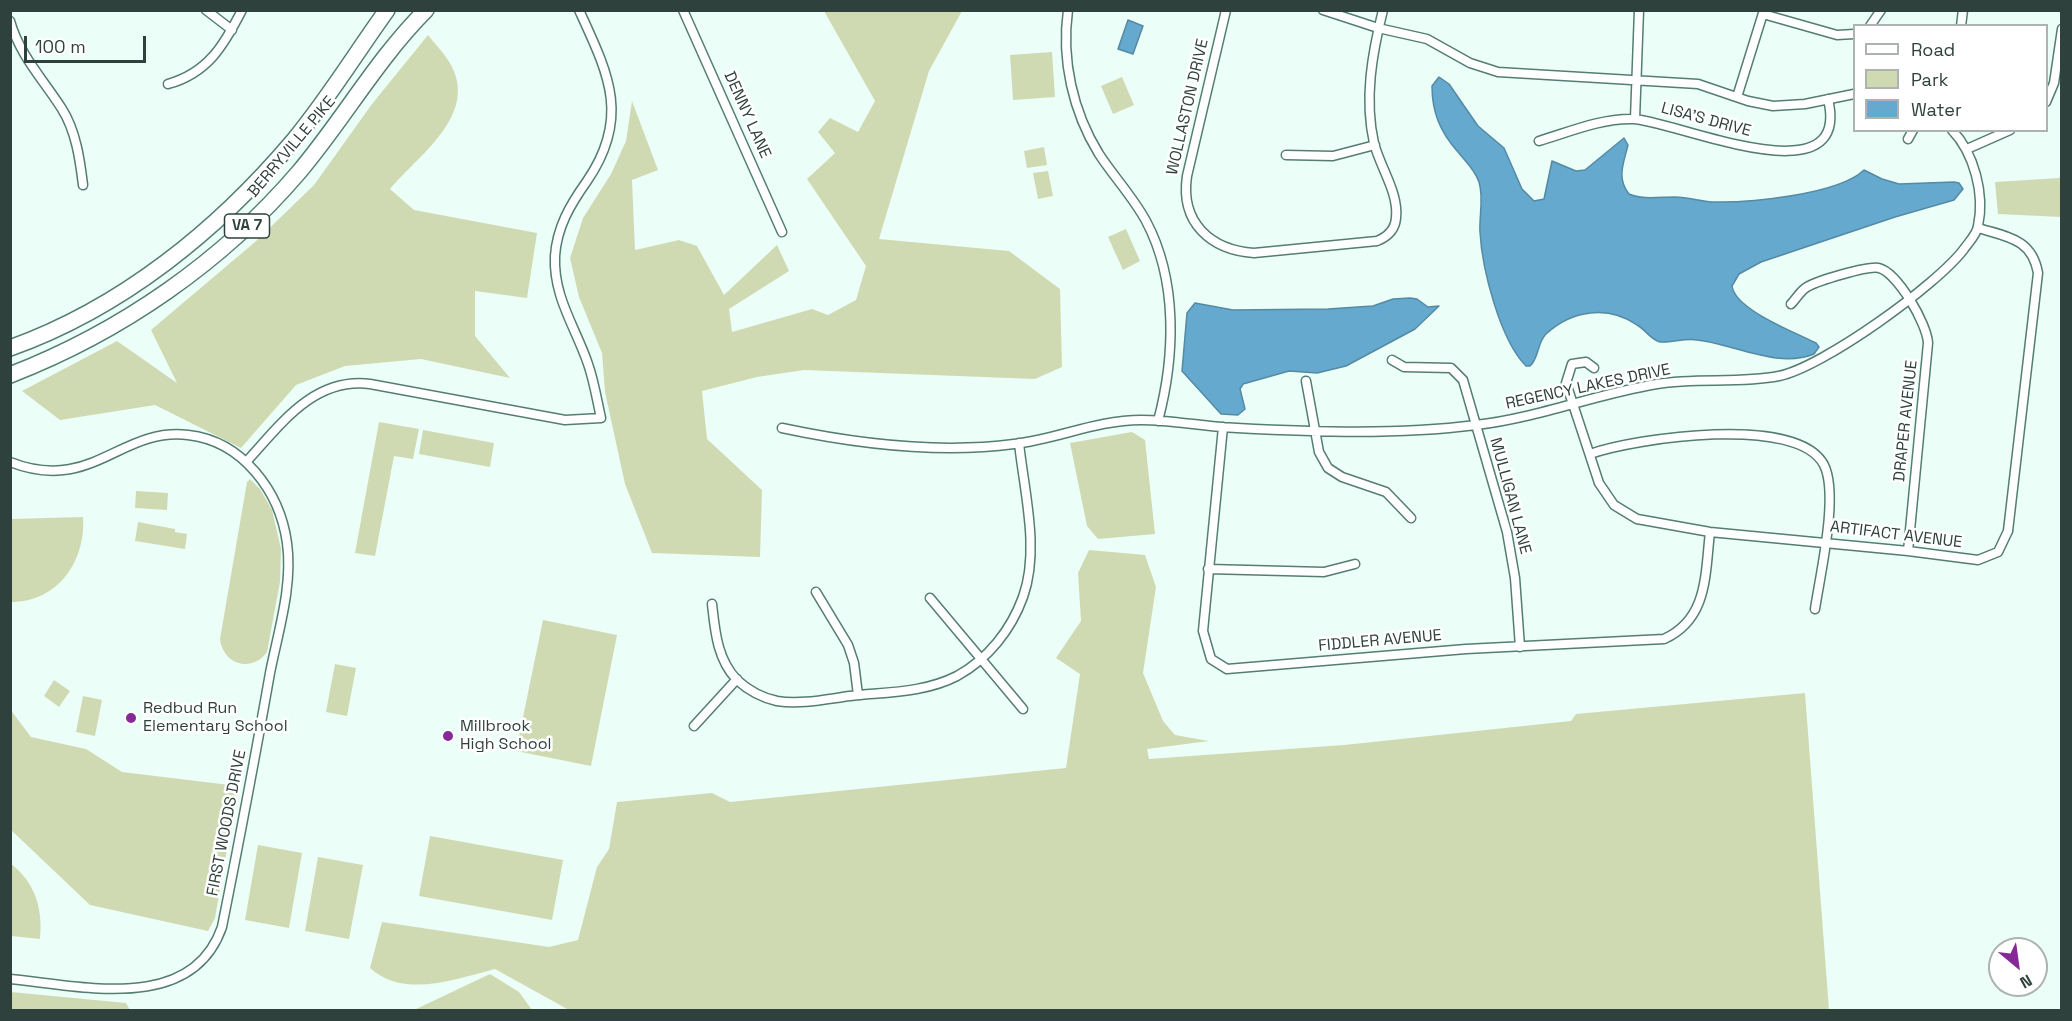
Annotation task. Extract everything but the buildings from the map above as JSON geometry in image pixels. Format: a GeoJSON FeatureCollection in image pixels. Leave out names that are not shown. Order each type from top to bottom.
{"type":"FeatureCollection","features":[{"type":"Feature","properties":{"kind":"highway","name":"BERRYVILLE PIKE"},"geometry":{"type":"LineString","coordinates":[[10,348],[66,325],[116,297],[182,250],[218,219],[295,138],[387,10]]}},
{"type":"Feature","properties":{"kind":"highway","name":"BERRYVILLE PIKE"},"geometry":{"type":"LineString","coordinates":[[10,375],[54,357],[113,326],[167,291],[228,244],[299,172],[398,42],[426,10]]}},
{"type":"Feature","properties":{"kind":"street"},"geometry":{"type":"LineString","coordinates":[[207,10],[232,30]]}},
{"type":"Feature","properties":{"kind":"street"},"geometry":{"type":"LineString","coordinates":[[168,84],[205,66],[224,46],[242,10]]}},
{"type":"Feature","properties":{"kind":"street"},"geometry":{"type":"LineString","coordinates":[[247,461],[306,400],[333,385],[347,382],[369,384],[565,420],[601,418],[589,366],[559,294],[556,267],[562,221],[602,156],[612,115],[612,92],[603,61],[579,10]]}},
{"type":"Feature","properties":{"kind":"street","name":"DENNY LANE"},"geometry":{"type":"LineString","coordinates":[[683,10],[782,232]]}},
{"type":"Feature","properties":{"kind":"street"},"geometry":{"type":"LineString","coordinates":[[1068,10],[1068,68],[1075,101],[1101,156],[1147,222],[1162,260],[1170,312],[1166,381],[1158,421]]}},
{"type":"Feature","properties":{"kind":"street","name":"WOLLASTON DRIVE"},"geometry":{"type":"LineString","coordinates":[[1226,10],[1185,187],[1191,216],[1205,235],[1226,248],[1254,253],[1377,241],[1384,238],[1394,228],[1396,214],[1375,145],[1369,95],[1378,28],[1383,10]]}},
{"type":"Feature","properties":{"kind":"street"},"geometry":{"type":"LineString","coordinates":[[1323,10],[1378,28],[1428,39],[1470,63],[1498,72],[1698,84],[1773,106],[1853,94]]}},
{"type":"Feature","properties":{"kind":"street"},"geometry":{"type":"LineString","coordinates":[[1635,119],[1639,10]]}},
{"type":"Feature","properties":{"kind":"street"},"geometry":{"type":"LineString","coordinates":[[1871,24],[1881,10]]}},
{"type":"Feature","properties":{"kind":"street"},"geometry":{"type":"LineString","coordinates":[[1737,97],[1764,12],[1837,34],[1853,34]]}},
{"type":"Feature","properties":{"kind":"street"},"geometry":{"type":"LineString","coordinates":[[10,21],[26,60],[68,121],[80,160],[83,185]]}},
{"type":"Feature","properties":{"kind":"street"},"geometry":{"type":"LineString","coordinates":[[2048,97],[2054,83],[2061,29]]}},
{"type":"Feature","properties":{"kind":"street","name":"LISA'S DRIVE"},"geometry":{"type":"LineString","coordinates":[[1539,141],[1607,122],[1635,119],[1736,145],[1791,149],[1814,146],[1828,133],[1832,122],[1828,99]]}},
{"type":"Feature","properties":{"kind":"street"},"geometry":{"type":"LineString","coordinates":[[1908,139],[1912,132]]}},
{"type":"Feature","properties":{"kind":"street"},"geometry":{"type":"LineString","coordinates":[[1954,132],[1967,149],[1976,173],[1978,228]]}},
{"type":"Feature","properties":{"kind":"street"},"geometry":{"type":"LineString","coordinates":[[1967,149],[2005,132]]}},
{"type":"Feature","properties":{"kind":"street"},"geometry":{"type":"LineString","coordinates":[[1286,154],[1333,156],[1375,145]]}},
{"type":"Feature","properties":{"kind":"street","name":"REGENCY LAKES DRIVE"},"geometry":{"type":"LineString","coordinates":[[782,428],[838,439],[950,447],[1019,443],[1110,422],[1158,421],[1223,427],[1313,431],[1475,425],[1659,384],[1764,378],[1789,373],[1818,360],[1908,300],[1957,257],[1978,228]]}},
{"type":"Feature","properties":{"kind":"street","name":"ARTIFACT AVENUE"},"geometry":{"type":"LineString","coordinates":[[1594,368],[1586,362],[1572,364],[1566,383],[1599,483],[1614,505],[1637,519],[1710,532],[1826,542],[1978,560],[1998,552],[2008,531],[2038,273],[2035,256],[2026,247],[2013,239],[1978,228]]}},
{"type":"Feature","properties":{"kind":"street","name":"DRAPER AVENUE"},"geometry":{"type":"LineString","coordinates":[[1791,304],[1807,287],[1873,267],[1888,272],[1924,323],[1928,343],[1908,551]]}},
{"type":"Feature","properties":{"kind":"street","name":"MULLIGAN LANE"},"geometry":{"type":"LineString","coordinates":[[1392,360],[1404,367],[1451,368],[1462,380],[1512,555],[1520,646]]}},
{"type":"Feature","properties":{"kind":"street"},"geometry":{"type":"LineString","coordinates":[[1306,381],[1318,452],[1328,468],[1342,477],[1386,492],[1411,518]]}},
{"type":"Feature","properties":{"kind":"street","name":"FIDDLER AVENUE"},"geometry":{"type":"LineString","coordinates":[[1223,427],[1204,606],[1205,643],[1211,659],[1227,669],[1520,646],[1664,639],[1678,633],[1689,623],[1699,607],[1710,532]]}},
{"type":"Feature","properties":{"kind":"street","name":"FIRST WOODS DRIVE"},"geometry":{"type":"LineString","coordinates":[[10,462],[32,470],[67,470],[99,462],[145,440],[176,434],[214,441],[247,461],[278,508],[287,541],[288,572],[251,781],[218,939],[205,958],[186,974],[150,987],[110,988],[10,979]]}},
{"type":"Feature","properties":{"kind":"street"},"geometry":{"type":"LineString","coordinates":[[1590,454],[1615,446],[1657,438],[1715,434],[1780,437],[1811,449],[1824,465],[1830,494],[1826,542],[1815,609]]}},
{"type":"Feature","properties":{"kind":"street"},"geometry":{"type":"LineString","coordinates":[[712,604],[719,651],[737,680],[754,692],[778,701],[911,691],[931,686],[957,675],[981,658],[998,642],[1014,617],[1025,590],[1028,575],[1029,532],[1019,443]]}},
{"type":"Feature","properties":{"kind":"street"},"geometry":{"type":"LineString","coordinates":[[1208,568],[1253,572],[1324,572],[1354,564]]}},
{"type":"Feature","properties":{"kind":"street"},"geometry":{"type":"LineString","coordinates":[[816,592],[852,655],[858,695]]}},
{"type":"Feature","properties":{"kind":"street"},"geometry":{"type":"LineString","coordinates":[[930,598],[1023,709]]}},
{"type":"Feature","properties":{"kind":"street"},"geometry":{"type":"LineString","coordinates":[[694,726],[737,680]]}},
{"type":"Feature","properties":{"kind":"green space"},"geometry":{"type":"Polygon","coordinates":[[[824,11],[962,11],[929,71],[879,239],[1009,251],[1060,289],[1062,367],[1035,379],[804,370],[757,377],[702,391],[707,439],[762,490],[760,557],[652,553],[625,484],[605,392],[602,353],[579,297],[570,258],[583,218],[611,174],[626,141],[632,101],[658,170],[632,180],[635,250],[679,240],[697,246],[724,295],[777,245],[789,271],[729,309],[732,332],[812,309],[828,315],[856,300],[866,266],[807,179],[835,153],[818,132],[830,118],[858,132],[875,101],[824,11]]]}},
{"type":"Feature","properties":{"kind":"green space"},"geometry":{"type":"Polygon","coordinates":[[[428,35],[451,65],[457,83],[457,101],[442,133],[390,189],[414,210],[537,233],[527,298],[475,291],[475,336],[510,378],[421,359],[345,366],[296,385],[241,448],[155,405],[60,420],[22,391],[117,341],[177,383],[151,330],[255,242],[314,185],[372,104],[428,35]]]}},
{"type":"Feature","properties":{"kind":"green space"},"geometry":{"type":"Polygon","coordinates":[[[1052,52],[1055,97],[1013,100],[1010,55],[1052,52]]]}},
{"type":"Feature","properties":{"kind":"green space"},"geometry":{"type":"Polygon","coordinates":[[[1122,77],[1134,105],[1113,114],[1101,86],[1122,77]]]}},
{"type":"Feature","properties":{"kind":"green space"},"geometry":{"type":"Polygon","coordinates":[[[1044,147],[1047,165],[1027,168],[1024,151],[1044,147]]]}},
{"type":"Feature","properties":{"kind":"green space"},"geometry":{"type":"Polygon","coordinates":[[[1048,171],[1053,196],[1038,199],[1033,173],[1048,171]]]}},
{"type":"Feature","properties":{"kind":"green space"},"geometry":{"type":"Polygon","coordinates":[[[2061,175],[2061,217],[1998,214],[1995,182],[2059,178],[2061,175]]]}},
{"type":"Feature","properties":{"kind":"green space"},"geometry":{"type":"Polygon","coordinates":[[[1126,229],[1140,261],[1123,270],[1108,237],[1126,229]]]}},
{"type":"Feature","properties":{"kind":"green space"},"geometry":{"type":"Polygon","coordinates":[[[379,422],[419,429],[413,459],[394,456],[375,556],[355,553],[379,422]]]}},
{"type":"Feature","properties":{"kind":"green space"},"geometry":{"type":"Polygon","coordinates":[[[423,430],[494,443],[490,467],[419,454],[423,430]]]}},
{"type":"Feature","properties":{"kind":"green space"},"geometry":{"type":"Polygon","coordinates":[[[1132,432],[1145,440],[1155,534],[1098,539],[1087,526],[1070,443],[1132,432]]]}},
{"type":"Feature","properties":{"kind":"green space"},"geometry":{"type":"Polygon","coordinates":[[[250,479],[260,489],[272,510],[281,549],[280,582],[267,652],[261,659],[246,664],[232,660],[226,655],[220,639],[247,482],[250,479]]]}},
{"type":"Feature","properties":{"kind":"green space"},"geometry":{"type":"Polygon","coordinates":[[[136,491],[168,493],[167,510],[135,508],[136,491]]]}},
{"type":"Feature","properties":{"kind":"green space"},"geometry":{"type":"Polygon","coordinates":[[[83,517],[80,549],[66,576],[42,595],[11,602],[11,519],[83,517]]]}},
{"type":"Feature","properties":{"kind":"green space"},"geometry":{"type":"Polygon","coordinates":[[[138,522],[175,529],[175,532],[187,534],[185,549],[135,541],[138,522]]]}},
{"type":"Feature","properties":{"kind":"green space"},"geometry":{"type":"Polygon","coordinates":[[[1089,550],[1145,555],[1156,587],[1143,673],[1163,721],[1175,735],[1209,741],[1147,749],[1149,759],[1344,745],[1571,721],[1576,714],[1805,693],[1829,1010],[569,1010],[495,969],[447,981],[414,985],[398,983],[370,968],[382,922],[549,947],[578,940],[597,867],[609,849],[617,802],[712,793],[730,802],[1066,768],[1080,674],[1056,658],[1081,621],[1078,573],[1089,550]]]}},
{"type":"Feature","properties":{"kind":"green space"},"geometry":{"type":"Polygon","coordinates":[[[543,620],[617,635],[591,766],[516,751],[543,620]]]}},
{"type":"Feature","properties":{"kind":"green space"},"geometry":{"type":"Polygon","coordinates":[[[335,664],[356,668],[347,716],[326,712],[335,664]]]}},
{"type":"Feature","properties":{"kind":"green space"},"geometry":{"type":"Polygon","coordinates":[[[54,680],[70,691],[59,707],[44,696],[54,680]]]}},
{"type":"Feature","properties":{"kind":"green space"},"geometry":{"type":"Polygon","coordinates":[[[83,696],[102,700],[95,736],[76,732],[83,696]]]}},
{"type":"Feature","properties":{"kind":"green space"},"geometry":{"type":"Polygon","coordinates":[[[10,709],[31,737],[86,749],[122,772],[238,786],[215,918],[208,931],[90,905],[11,830],[10,709]]]}},
{"type":"Feature","properties":{"kind":"green space"},"geometry":{"type":"Polygon","coordinates":[[[430,836],[563,860],[552,920],[419,896],[430,836]]]}},
{"type":"Feature","properties":{"kind":"green space"},"geometry":{"type":"Polygon","coordinates":[[[258,845],[302,853],[289,928],[245,920],[258,845]]]}},
{"type":"Feature","properties":{"kind":"green space"},"geometry":{"type":"Polygon","coordinates":[[[318,857],[363,865],[349,939],[305,931],[318,857]]]}},
{"type":"Feature","properties":{"kind":"green space"},"geometry":{"type":"Polygon","coordinates":[[[10,863],[26,879],[36,897],[40,917],[40,939],[11,936],[10,863]]]}},
{"type":"Feature","properties":{"kind":"green space"},"geometry":{"type":"Polygon","coordinates":[[[490,974],[519,992],[532,1010],[414,1010],[490,974]]]}},
{"type":"Feature","properties":{"kind":"green space"},"geometry":{"type":"Polygon","coordinates":[[[11,992],[126,1003],[130,1010],[11,1010],[11,992]]]}},
{"type":"Feature","properties":{"kind":"water"},"geometry":{"type":"Polygon","coordinates":[[[1128,20],[1143,26],[1133,54],[1118,49],[1128,20]]]}},
{"type":"Feature","properties":{"kind":"water"},"geometry":{"type":"Polygon","coordinates":[[[1439,77],[1449,84],[1478,126],[1504,148],[1522,189],[1534,201],[1544,199],[1552,161],[1576,171],[1585,170],[1624,138],[1628,145],[1622,170],[1623,182],[1629,194],[1640,197],[1680,197],[1712,202],[1769,199],[1834,186],[1851,179],[1864,170],[1899,184],[1954,182],[1959,183],[1963,189],[1954,200],[1895,217],[1761,262],[1739,274],[1732,286],[1744,304],[1768,320],[1816,343],[1819,347],[1814,354],[1786,359],[1697,340],[1660,342],[1626,319],[1602,313],[1590,313],[1567,320],[1546,334],[1533,363],[1526,366],[1508,339],[1494,303],[1484,265],[1480,232],[1479,182],[1473,170],[1446,137],[1435,113],[1432,86],[1439,77]]]}},
{"type":"Feature","properties":{"kind":"water"},"geometry":{"type":"Polygon","coordinates":[[[1393,299],[1417,299],[1428,307],[1439,306],[1415,329],[1346,366],[1317,373],[1289,371],[1243,384],[1240,389],[1245,409],[1238,415],[1221,414],[1182,371],[1187,313],[1195,303],[1233,310],[1328,309],[1373,306],[1393,299]]]}},
{"type":"Feature","properties":{"kind":"place","name":"Redbud Run Elementary School"},"geometry":{"type":"Point","coordinates":[131,718]}},
{"type":"Feature","properties":{"kind":"place","name":"Millbrook High School"},"geometry":{"type":"Point","coordinates":[448,736]}}]}
